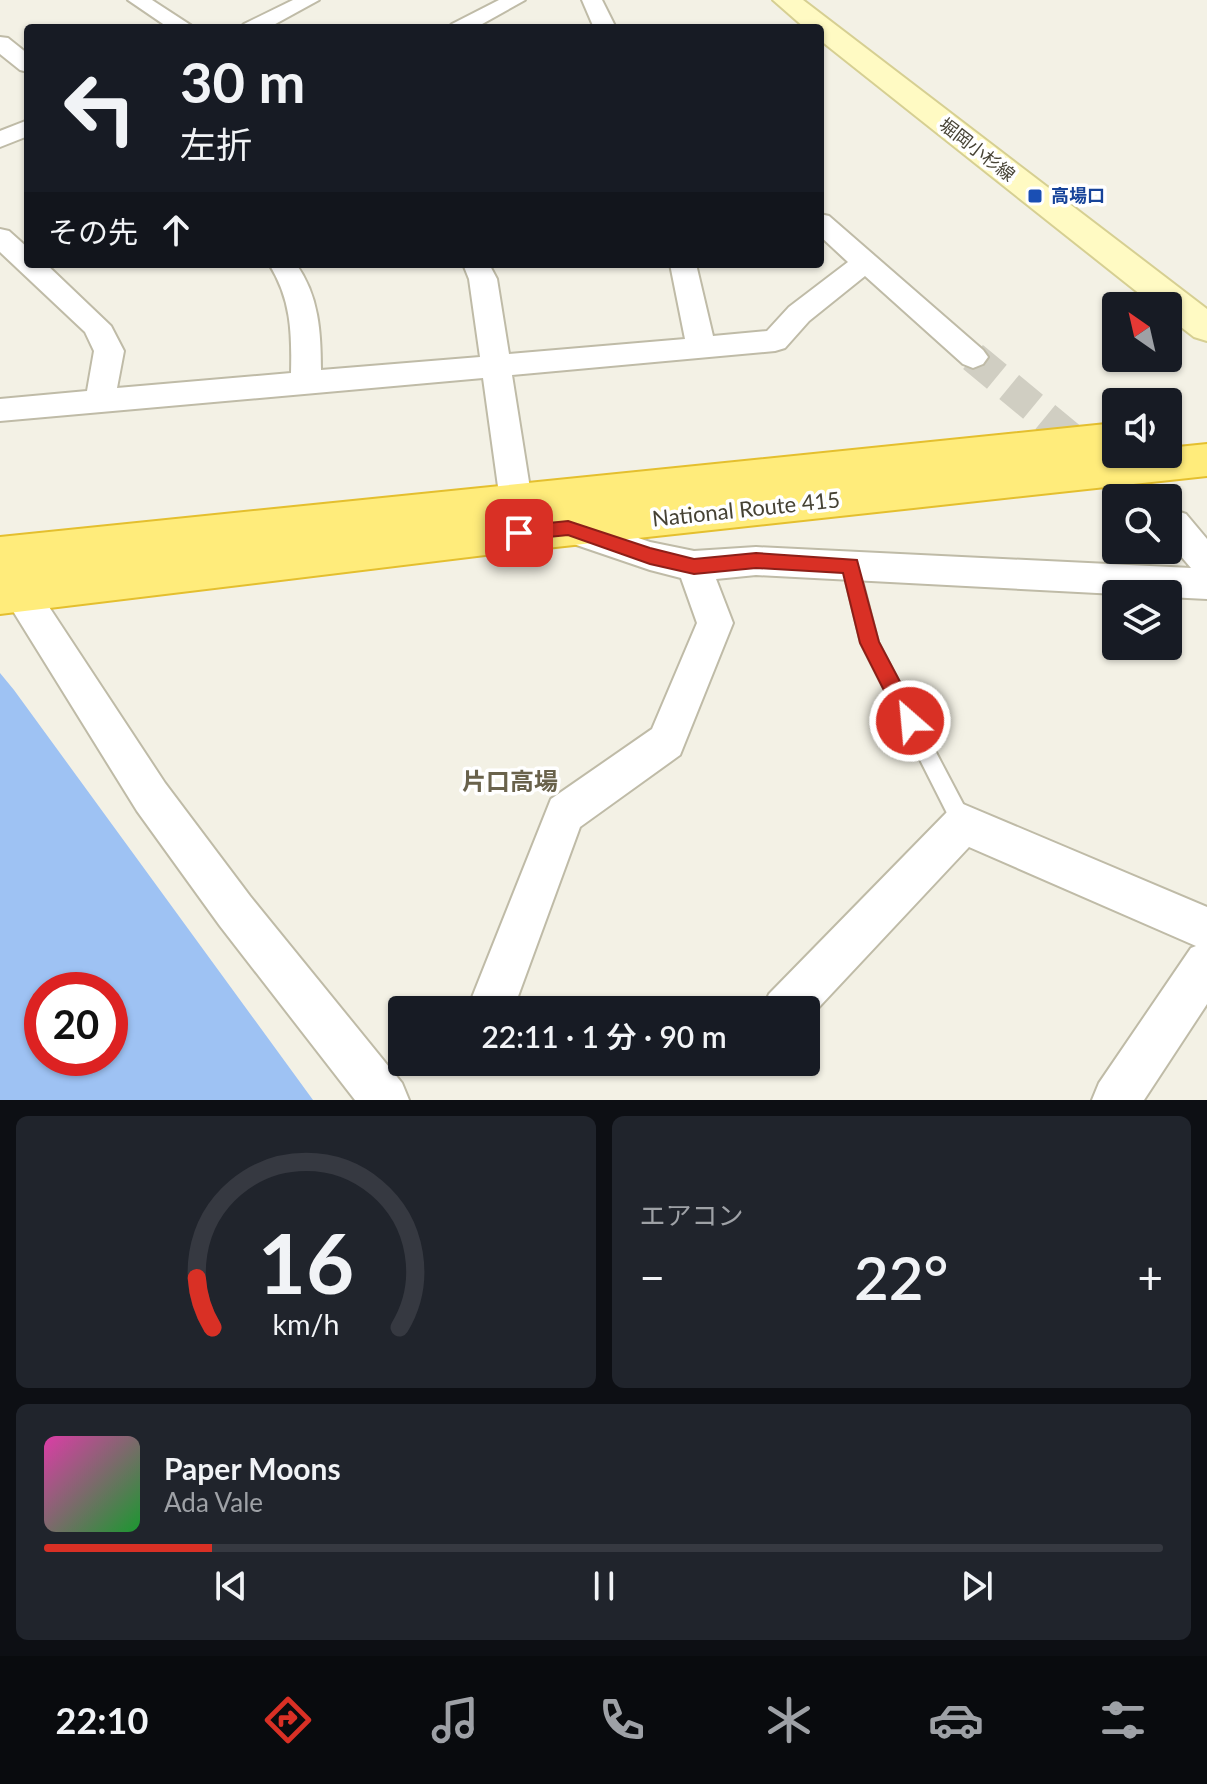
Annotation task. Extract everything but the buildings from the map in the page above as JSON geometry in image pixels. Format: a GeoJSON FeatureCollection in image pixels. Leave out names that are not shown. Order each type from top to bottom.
{"type":"FeatureCollection","features":[{"type":"Feature","properties":{"kind":"highway"},"geometry":{"type":"LineString","coordinates":[[1182,432],[1207,429]]}},
{"type":"Feature","properties":{"kind":"highway","name":"National Route 415"},"geometry":{"type":"LineString","coordinates":[[7,581],[516,501],[1102,440]]}},
{"type":"Feature","properties":{"kind":"highway","name":"National Route 415"},"geometry":{"type":"LineString","coordinates":[[186,554],[568,528],[1207,460]]}},
{"type":"Feature","properties":{"kind":"main road","name":"堀岡小杉線"},"geometry":{"type":"LineString","coordinates":[[786,0],[815,24]]}},
{"type":"Feature","properties":{"kind":"main road","name":"堀岡小杉線"},"geometry":{"type":"LineString","coordinates":[[824,32],[1207,328]]}},
{"type":"Feature","properties":{"kind":"street"},"geometry":{"type":"LineString","coordinates":[[138,0],[177,24]]}},
{"type":"Feature","properties":{"kind":"street"},"geometry":{"type":"LineString","coordinates":[[259,24],[309,0]]}},
{"type":"Feature","properties":{"kind":"street"},"geometry":{"type":"LineString","coordinates":[[467,24],[515,0]]}},
{"type":"Feature","properties":{"kind":"street"},"geometry":{"type":"LineString","coordinates":[[592,0],[603,24]]}},
{"type":"Feature","properties":{"kind":"street"},"geometry":{"type":"LineString","coordinates":[[0,43],[24,62]]}},
{"type":"Feature","properties":{"kind":"street"},"geometry":{"type":"LineString","coordinates":[[0,140],[24,129]]}},
{"type":"Feature","properties":{"kind":"street"},"geometry":{"type":"LineString","coordinates":[[824,225],[973,357]]}},
{"type":"Feature","properties":{"kind":"street"},"geometry":{"type":"LineString","coordinates":[[0,237],[24,259]]}},
{"type":"Feature","properties":{"kind":"street"},"geometry":{"type":"LineString","coordinates":[[0,410],[775,341],[799,314],[867,261]]}},
{"type":"Feature","properties":{"kind":"street"},"geometry":{"type":"LineString","coordinates":[[34,268],[97,326],[109,351],[100,402]]}},
{"type":"Feature","properties":{"kind":"street"},"geometry":{"type":"LineString","coordinates":[[285,268],[297,285],[305,313],[306,384]]}},
{"type":"Feature","properties":{"kind":"street"},"geometry":{"type":"LineString","coordinates":[[478,268],[483,279],[516,501]]}},
{"type":"Feature","properties":{"kind":"street"},"geometry":{"type":"LineString","coordinates":[[684,268],[701,348]]}},
{"type":"Feature","properties":{"kind":"street"},"geometry":{"type":"LineString","coordinates":[[568,528],[650,556],[694,566],[756,561],[1207,584]]}},
{"type":"Feature","properties":{"kind":"street"},"geometry":{"type":"LineString","coordinates":[[1182,533],[1207,563]]}},
{"type":"Feature","properties":{"kind":"street"},"geometry":{"type":"LineString","coordinates":[[495,996],[565,813],[666,742],[715,623],[694,566]]}},
{"type":"Feature","properties":{"kind":"street"},"geometry":{"type":"LineString","coordinates":[[7,581],[151,797],[235,911],[385,1100]]}},
{"type":"Feature","properties":{"kind":"street"},"geometry":{"type":"LineString","coordinates":[[798,996],[963,824],[1207,929]]}},
{"type":"Feature","properties":{"kind":"street"},"geometry":{"type":"LineString","coordinates":[[1116,1100],[1207,964]]}},
{"type":"Feature","properties":{"kind":"lane"},"geometry":{"type":"LineString","coordinates":[[850,565],[870,643],[963,824]]}},
{"type":"Feature","properties":{"kind":"water"},"geometry":{"type":"Polygon","coordinates":[[[0,673],[14,690],[313,1100],[0,1100],[0,673]]]}},
{"type":"Feature","properties":{"kind":"tunnel"},"geometry":{"type":"LineString","coordinates":[[973,357],[1126,484]]}},
{"type":"Feature","properties":{"kind":"place","name":"高場口"},"geometry":{"type":"Point","coordinates":[1035,196]}},
{"type":"Feature","properties":{"kind":"district","name":"片口高場"},"geometry":{"type":"Point","coordinates":[510,782]}},
{"type":"Feature","properties":{"kind":"route"},"geometry":{"type":"LineString","coordinates":[[519,533],[568,528],[650,556],[694,566],[756,561],[850,565],[870,643],[910,721]]}}]}
